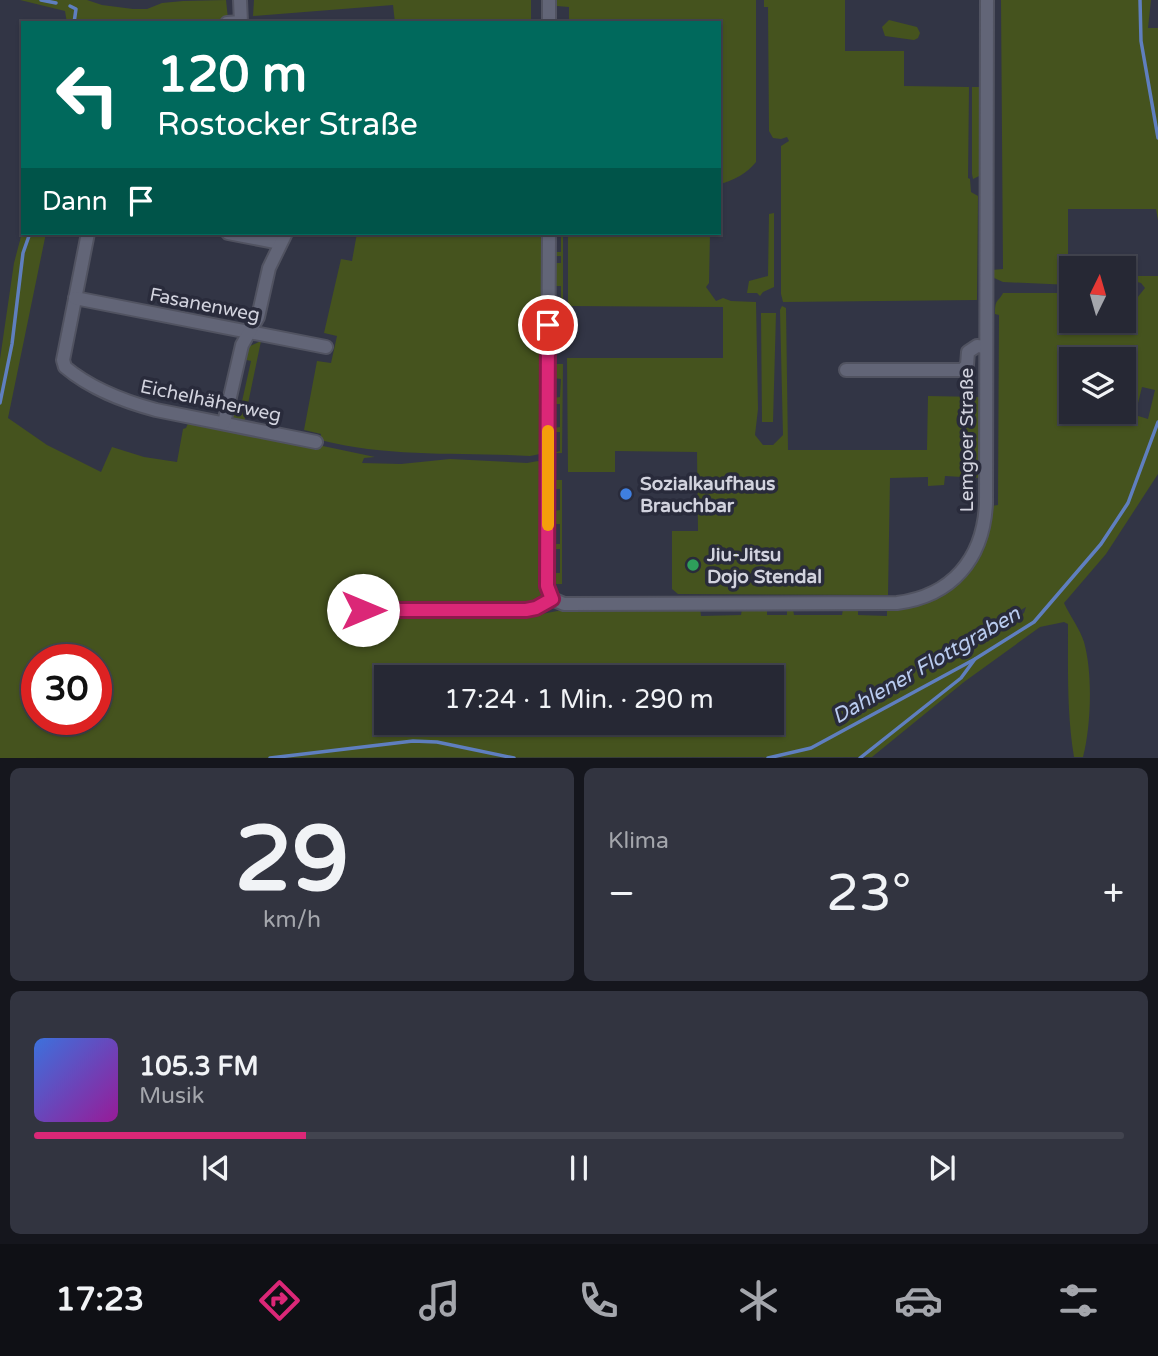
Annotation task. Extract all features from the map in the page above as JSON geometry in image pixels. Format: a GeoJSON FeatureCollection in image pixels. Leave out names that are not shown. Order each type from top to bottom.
{"type":"FeatureCollection","features":[{"type":"Feature","properties":{"kind":"street"},"geometry":{"type":"LineString","coordinates":[[240,0],[241,21]]}},
{"type":"Feature","properties":{"kind":"street"},"geometry":{"type":"LineString","coordinates":[[549,0],[549,21]]}},
{"type":"Feature","properties":{"kind":"street","name":"Lemgoer Straße"},"geometry":{"type":"LineString","coordinates":[[336,610],[526,610],[552,599],[564,604],[897,603],[920,599],[954,579],[968,563],[978,545],[984,527],[986,504],[987,0]]}},
{"type":"Feature","properties":{"kind":"street"},"geometry":{"type":"LineString","coordinates":[[75,298],[88,235]]}},
{"type":"Feature","properties":{"kind":"street"},"geometry":{"type":"LineString","coordinates":[[224,423],[242,345],[258,317],[269,268],[283,238],[250,235]]}},
{"type":"Feature","properties":{"kind":"street"},"geometry":{"type":"LineString","coordinates":[[548,235],[547,586],[552,599]]}},
{"type":"Feature","properties":{"kind":"street","name":"Fasanenweg"},"geometry":{"type":"LineString","coordinates":[[75,298],[326,348]]}},
{"type":"Feature","properties":{"kind":"street","name":"Eichelhäherweg"},"geometry":{"type":"LineString","coordinates":[[75,298],[63,360],[65,367],[107,394],[130,403],[316,442]]}},
{"type":"Feature","properties":{"kind":"street"},"geometry":{"type":"LineString","coordinates":[[846,370],[962,370],[967,365],[968,352],[977,346],[986,346]]}},
{"type":"Feature","properties":{"kind":"green space"},"geometry":{"type":"Polygon","coordinates":[[[20,0],[87,0],[102,5],[147,9],[162,3],[226,0],[228,19],[67,21],[65,11],[20,0]]]}},
{"type":"Feature","properties":{"kind":"green space"},"geometry":{"type":"Polygon","coordinates":[[[254,0],[531,0],[531,21],[395,21],[393,5],[253,16],[254,0]]]}},
{"type":"Feature","properties":{"kind":"green space"},"geometry":{"type":"Polygon","coordinates":[[[557,0],[756,0],[756,162],[740,176],[721,183],[721,21],[569,21],[569,7],[557,6],[557,0]]]}},
{"type":"Feature","properties":{"kind":"green space"},"geometry":{"type":"Polygon","coordinates":[[[764,0],[845,0],[845,51],[904,51],[904,86],[969,87],[968,178],[971,192],[978,196],[977,300],[783,302],[781,146],[789,141],[787,137],[773,138],[769,131],[768,7],[764,7],[764,0]]]}},
{"type":"Feature","properties":{"kind":"green space"},"geometry":{"type":"Polygon","coordinates":[[[1001,0],[1151,0],[1148,28],[1158,28],[1158,220],[1156,209],[1068,209],[1068,256],[1059,256],[1059,284],[1003,282],[992,277],[992,270],[1003,269],[1001,0]]]}},
{"type":"Feature","properties":{"kind":"green space"},"geometry":{"type":"Polygon","coordinates":[[[889,20],[917,27],[920,33],[918,38],[914,40],[885,36],[882,27],[889,20]]]}},
{"type":"Feature","properties":{"kind":"green space"},"geometry":{"type":"Polygon","coordinates":[[[972,87],[982,87],[981,171],[979,176],[973,179],[972,174],[972,87]]]}},
{"type":"Feature","properties":{"kind":"green space"},"geometry":{"type":"Polygon","coordinates":[[[774,213],[774,287],[760,296],[757,293],[747,293],[749,281],[768,276],[769,214],[774,213]]]}},
{"type":"Feature","properties":{"kind":"green space"},"geometry":{"type":"Polygon","coordinates":[[[21,235],[46,235],[8,418],[47,445],[101,472],[112,447],[144,457],[177,462],[183,429],[189,421],[237,431],[247,436],[266,434],[375,457],[364,458],[362,463],[401,464],[450,459],[527,463],[538,461],[544,464],[544,588],[540,598],[532,604],[335,614],[536,615],[568,609],[700,608],[701,616],[741,615],[742,609],[767,609],[767,615],[787,615],[787,609],[793,609],[794,615],[842,615],[843,609],[858,609],[858,615],[887,616],[887,609],[916,606],[935,599],[949,590],[970,566],[985,537],[991,506],[998,505],[997,301],[1003,293],[1059,293],[1059,333],[1136,333],[1136,299],[1145,288],[1136,282],[1136,276],[1158,276],[1158,474],[1106,554],[1064,603],[1082,637],[1089,669],[1089,715],[1083,757],[1074,757],[1068,694],[1068,624],[1064,622],[1040,627],[964,682],[872,757],[0,758],[0,359],[14,263],[21,235]],[[1026,607],[959,648],[962,649],[1024,613],[1026,607]]]}},
{"type":"Feature","properties":{"kind":"green space"},"geometry":{"type":"Polygon","coordinates":[[[357,235],[544,235],[543,449],[540,454],[530,456],[373,450],[320,440],[321,434],[304,430],[317,361],[331,363],[337,336],[324,333],[341,259],[352,261],[357,235]]]}},
{"type":"Feature","properties":{"kind":"green space"},"geometry":{"type":"Polygon","coordinates":[[[563,235],[563,344],[554,339],[553,333],[553,322],[561,322],[561,306],[553,306],[553,302],[561,302],[561,286],[553,286],[553,263],[561,263],[561,256],[553,256],[553,252],[561,252],[563,235]]]}},
{"type":"Feature","properties":{"kind":"green space"},"geometry":{"type":"Polygon","coordinates":[[[568,235],[710,235],[709,283],[706,287],[716,301],[723,298],[756,302],[758,409],[755,435],[763,445],[773,445],[783,435],[782,306],[786,308],[788,450],[927,450],[928,396],[980,397],[980,478],[945,476],[944,485],[928,486],[928,477],[890,478],[888,595],[678,594],[672,589],[672,531],[698,531],[697,452],[615,451],[615,472],[568,472],[567,358],[723,358],[723,307],[568,306],[568,235]]]}},
{"type":"Feature","properties":{"kind":"green space"},"geometry":{"type":"Polygon","coordinates":[[[761,313],[776,313],[773,422],[762,422],[761,313]]]}},
{"type":"Feature","properties":{"kind":"green space"},"geometry":{"type":"Polygon","coordinates":[[[261,341],[244,423],[237,422],[231,413],[239,415],[251,361],[243,359],[250,346],[261,341]]]}},
{"type":"Feature","properties":{"kind":"green space"},"geometry":{"type":"Polygon","coordinates":[[[553,364],[563,364],[562,453],[553,453],[560,451],[560,432],[553,432],[553,428],[560,427],[560,404],[553,404],[553,398],[560,397],[561,379],[553,378],[553,364]]]}},
{"type":"Feature","properties":{"kind":"green space"},"geometry":{"type":"Polygon","coordinates":[[[553,480],[562,480],[562,584],[553,584],[553,573],[560,573],[560,549],[553,549],[553,544],[560,544],[560,524],[553,524],[553,511],[560,510],[560,489],[553,489],[553,480]]]}},
{"type":"Feature","properties":{"kind":"waterway"},"geometry":{"type":"LineString","coordinates":[[41,0],[56,3]]}},
{"type":"Feature","properties":{"kind":"waterway"},"geometry":{"type":"LineString","coordinates":[[1140,0],[1141,41],[1158,138]]}},
{"type":"Feature","properties":{"kind":"waterway"},"geometry":{"type":"LineString","coordinates":[[70,6],[76,9],[74,21]]}},
{"type":"Feature","properties":{"kind":"waterway"},"geometry":{"type":"LineString","coordinates":[[0,403],[12,344],[23,253],[29,235]]}},
{"type":"Feature","properties":{"kind":"waterway","name":"Dahlener Flottgraben"},"geometry":{"type":"LineString","coordinates":[[768,758],[811,748],[975,659],[1034,622],[1101,544],[1128,503],[1158,422]]}},
{"type":"Feature","properties":{"kind":"waterway"},"geometry":{"type":"LineString","coordinates":[[860,758],[961,678],[975,659]]}},
{"type":"Feature","properties":{"kind":"waterway","name":"Dahlener Flottgraben"},"geometry":{"type":"LineString","coordinates":[[270,758],[413,741],[437,742],[514,758]]}},
{"type":"Feature","properties":{"kind":"slow traffic"},"geometry":{"type":"LineString","coordinates":[[548,431],[548,525]]}},
{"type":"Feature","properties":{"kind":"place","name":"Sozialkaufhaus Brauchbar"},"geometry":{"type":"Point","coordinates":[626,494]}},
{"type":"Feature","properties":{"kind":"place","name":"Jiu-Jitsu Dojo Stendal"},"geometry":{"type":"Point","coordinates":[693,565]}},
{"type":"Feature","properties":{"kind":"route"},"geometry":{"type":"LineString","coordinates":[[363,610],[526,610],[552,599],[547,586],[548,325]]}}]}
